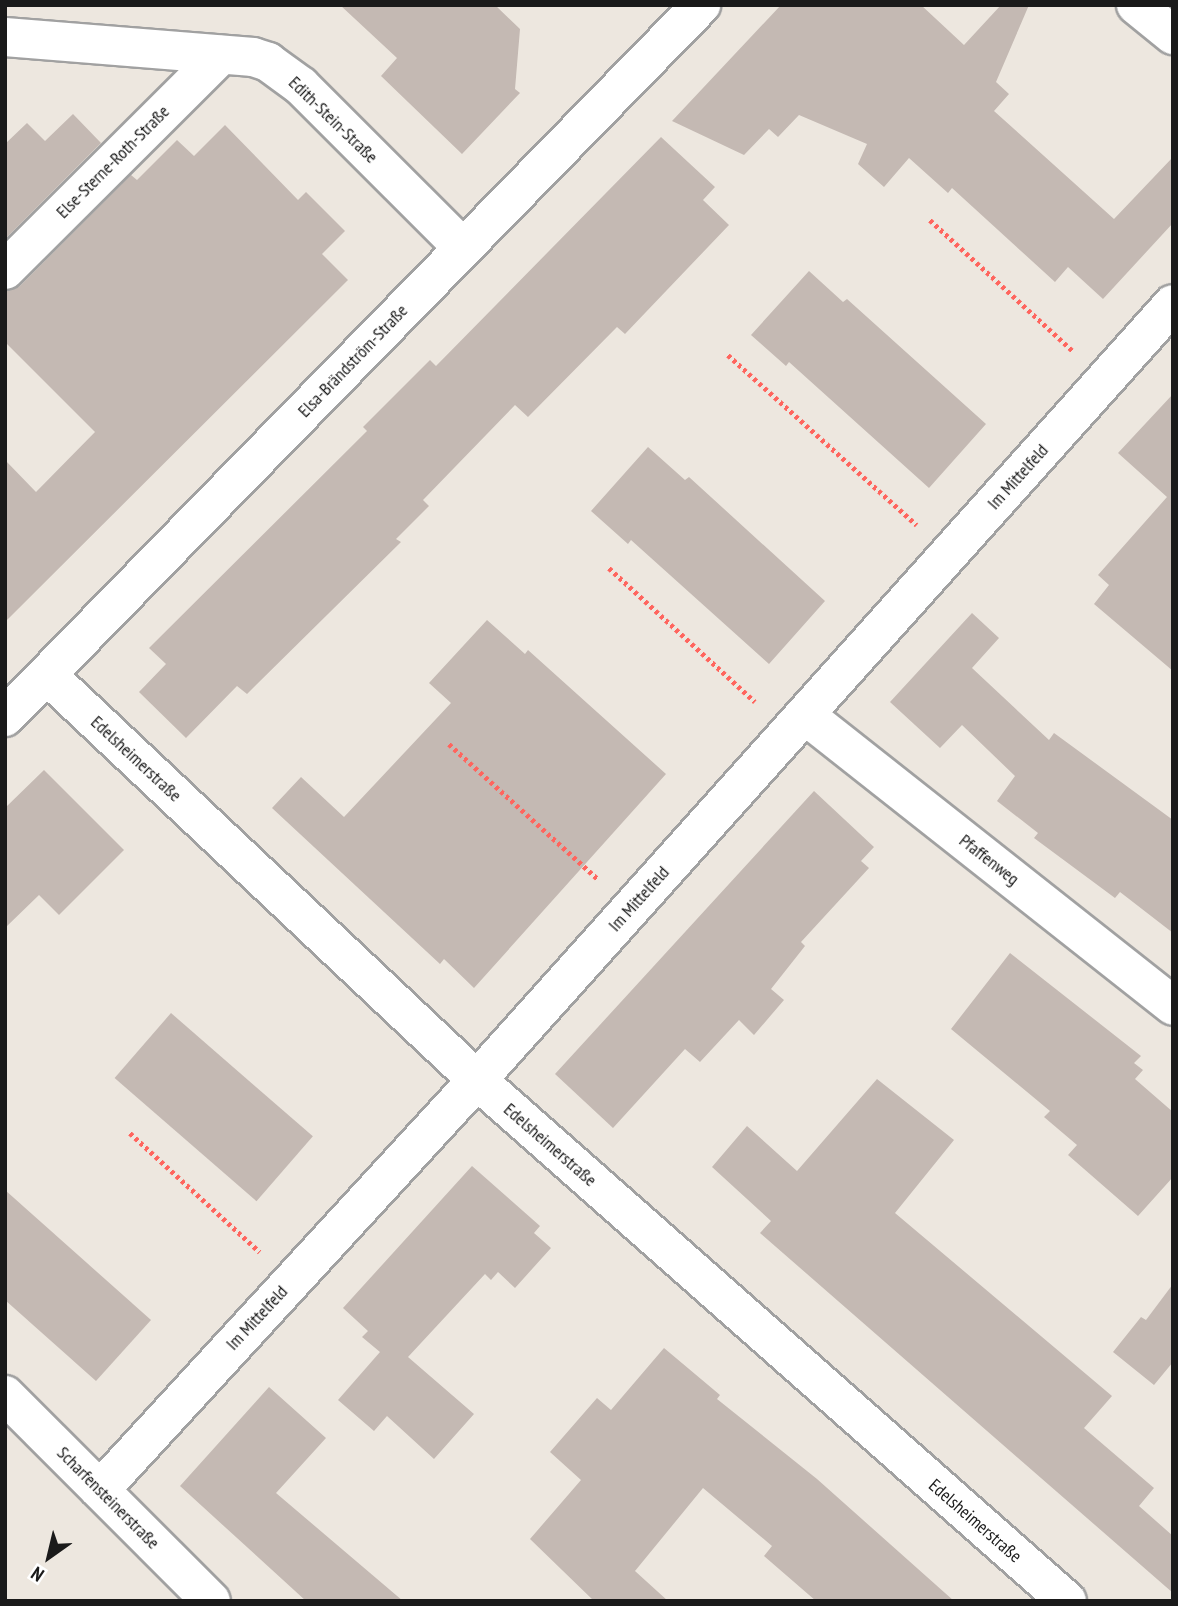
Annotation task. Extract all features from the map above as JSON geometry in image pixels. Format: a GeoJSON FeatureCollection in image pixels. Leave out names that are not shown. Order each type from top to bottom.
{"type":"FeatureCollection","features":[{"type":"Feature","properties":{"kind":"street","name":"Elsa-Brändström-Straße"},"geometry":{"type":"LineString","coordinates":[[5,717],[701,5]]}},
{"type":"Feature","properties":{"kind":"street"},"geometry":{"type":"LineString","coordinates":[[1136,5],[1173,35]]}},
{"type":"Feature","properties":{"kind":"street","name":"Edith-Stein-Straße"},"geometry":{"type":"LineString","coordinates":[[5,37],[221,55],[268,62],[301,86],[463,248]]}},
{"type":"Feature","properties":{"kind":"street","name":"Else-Sterne-Roth-Straße"},"geometry":{"type":"LineString","coordinates":[[5,270],[221,55]]}},
{"type":"Feature","properties":{"kind":"street","name":"Im Mittelfeld"},"geometry":{"type":"LineString","coordinates":[[100,1490],[477,1080],[1173,304]]}},
{"type":"Feature","properties":{"kind":"street","name":"Edelsheimerstraße"},"geometry":{"type":"LineString","coordinates":[[47,675],[477,1080],[1067,1601]]}},
{"type":"Feature","properties":{"kind":"street","name":"Pfaffenweg"},"geometry":{"type":"LineString","coordinates":[[797,724],[1173,1006]]}},
{"type":"Feature","properties":{"kind":"street","name":"Scharfensteinerstraße"},"geometry":{"type":"LineString","coordinates":[[5,1395],[211,1601]]}},
{"type":"Feature","properties":{"kind":"path"},"geometry":{"type":"LineString","coordinates":[[930,220],[1105,380]]}},
{"type":"Feature","properties":{"kind":"path"},"geometry":{"type":"LineString","coordinates":[[728,355],[949,554]]}},
{"type":"Feature","properties":{"kind":"path"},"geometry":{"type":"LineString","coordinates":[[609,568],[797,724]]}},
{"type":"Feature","properties":{"kind":"path"},"geometry":{"type":"LineString","coordinates":[[449,744],[630,909]]}},
{"type":"Feature","properties":{"kind":"path"},"geometry":{"type":"LineString","coordinates":[[130,1133],[292,1281]]}},
{"type":"Feature","properties":{"kind":"building"},"geometry":{"type":"Polygon","coordinates":[[[340,5],[495,5],[520,29],[515,89],[520,93],[462,154],[381,76],[397,58],[340,5]]]}},
{"type":"Feature","properties":{"kind":"building"},"geometry":{"type":"Polygon","coordinates":[[[781,5],[921,5],[964,45],[1001,5],[1029,5],[996,82],[1009,94],[994,111],[1114,219],[1173,157],[1173,223],[1103,299],[1068,267],[1055,282],[952,188],[948,193],[909,158],[884,187],[858,164],[867,144],[799,115],[778,137],[769,129],[744,155],[672,121],[781,5]]]}},
{"type":"Feature","properties":{"kind":"building"},"geometry":{"type":"Polygon","coordinates":[[[73,114],[101,143],[5,239],[5,144],[27,123],[45,141],[73,114]]]}},
{"type":"Feature","properties":{"kind":"building"},"geometry":{"type":"Polygon","coordinates":[[[225,125],[298,200],[306,192],[345,231],[322,254],[348,280],[5,622],[5,460],[36,492],[95,432],[5,342],[5,291],[20,286],[131,175],[137,180],[177,140],[194,156],[225,125]]]}},
{"type":"Feature","properties":{"kind":"building"},"geometry":{"type":"Polygon","coordinates":[[[661,137],[715,187],[703,200],[729,225],[625,334],[617,327],[528,417],[515,405],[423,500],[429,506],[396,539],[401,542],[247,694],[237,686],[186,738],[139,692],[166,664],[149,648],[367,431],[363,427],[430,360],[436,366],[661,137]]]}},
{"type":"Feature","properties":{"kind":"building"},"geometry":{"type":"Polygon","coordinates":[[[809,271],[843,302],[847,299],[986,424],[929,488],[789,362],[786,366],[751,335],[809,271]]]}},
{"type":"Feature","properties":{"kind":"building"},"geometry":{"type":"Polygon","coordinates":[[[1173,394],[1173,671],[1094,604],[1109,585],[1098,575],[1167,497],[1118,453],[1173,394]]]}},
{"type":"Feature","properties":{"kind":"building"},"geometry":{"type":"Polygon","coordinates":[[[648,447],[685,480],[689,477],[825,601],[769,664],[631,540],[628,544],[591,511],[648,447]]]}},
{"type":"Feature","properties":{"kind":"building"},"geometry":{"type":"Polygon","coordinates":[[[972,613],[999,638],[972,668],[1049,740],[1054,733],[1173,820],[1173,933],[1120,892],[1115,898],[1034,838],[1038,833],[997,801],[1015,776],[962,725],[940,748],[890,702],[972,613]]]}},
{"type":"Feature","properties":{"kind":"building"},"geometry":{"type":"Polygon","coordinates":[[[487,620],[525,654],[528,650],[666,774],[474,988],[444,959],[440,964],[272,808],[301,777],[344,817],[451,703],[429,683],[487,620]]]}},
{"type":"Feature","properties":{"kind":"building"},"geometry":{"type":"Polygon","coordinates":[[[44,770],[124,850],[59,915],[39,895],[5,928],[5,808],[44,770]]]}},
{"type":"Feature","properties":{"kind":"building"},"geometry":{"type":"Polygon","coordinates":[[[814,791],[874,847],[861,861],[869,868],[801,942],[805,946],[771,989],[784,1000],[754,1035],[739,1020],[700,1062],[685,1049],[613,1128],[555,1074],[814,791]]]}},
{"type":"Feature","properties":{"kind":"building"},"geometry":{"type":"Polygon","coordinates":[[[1010,953],[1141,1056],[1134,1063],[1143,1070],[1135,1079],[1173,1112],[1173,1177],[1138,1216],[1068,1155],[1077,1145],[1044,1117],[1050,1111],[951,1029],[1010,953]]]}},
{"type":"Feature","properties":{"kind":"building"},"geometry":{"type":"Polygon","coordinates":[[[171,1013],[313,1136],[256,1201],[115,1078],[171,1013]]]}},
{"type":"Feature","properties":{"kind":"building"},"geometry":{"type":"Polygon","coordinates":[[[877,1079],[954,1140],[895,1213],[1112,1396],[1084,1428],[1154,1488],[1139,1506],[1173,1536],[1173,1593],[760,1233],[771,1221],[712,1167],[747,1126],[797,1171],[877,1079]]]}},
{"type":"Feature","properties":{"kind":"building"},"geometry":{"type":"Polygon","coordinates":[[[472,1166],[540,1226],[534,1233],[551,1248],[515,1288],[498,1272],[491,1280],[485,1274],[408,1357],[474,1414],[434,1459],[387,1416],[374,1431],[338,1400],[380,1352],[362,1337],[368,1331],[343,1308],[472,1166]]]}},
{"type":"Feature","properties":{"kind":"building"},"geometry":{"type":"Polygon","coordinates":[[[5,1190],[151,1320],[96,1381],[5,1300],[5,1190]]]}},
{"type":"Feature","properties":{"kind":"building"},"geometry":{"type":"Polygon","coordinates":[[[1173,1284],[1173,1362],[1154,1385],[1113,1352],[1141,1317],[1146,1320],[1173,1284]]]}},
{"type":"Feature","properties":{"kind":"building"},"geometry":{"type":"Polygon","coordinates":[[[664,1348],[720,1395],[717,1399],[817,1479],[954,1601],[816,1601],[764,1556],[772,1546],[703,1488],[635,1571],[668,1601],[594,1601],[530,1539],[581,1480],[550,1452],[597,1398],[611,1410],[664,1348]]]}},
{"type":"Feature","properties":{"kind":"building"},"geometry":{"type":"Polygon","coordinates":[[[269,1387],[326,1438],[276,1493],[403,1601],[306,1601],[180,1486],[269,1387]]]}}]}
